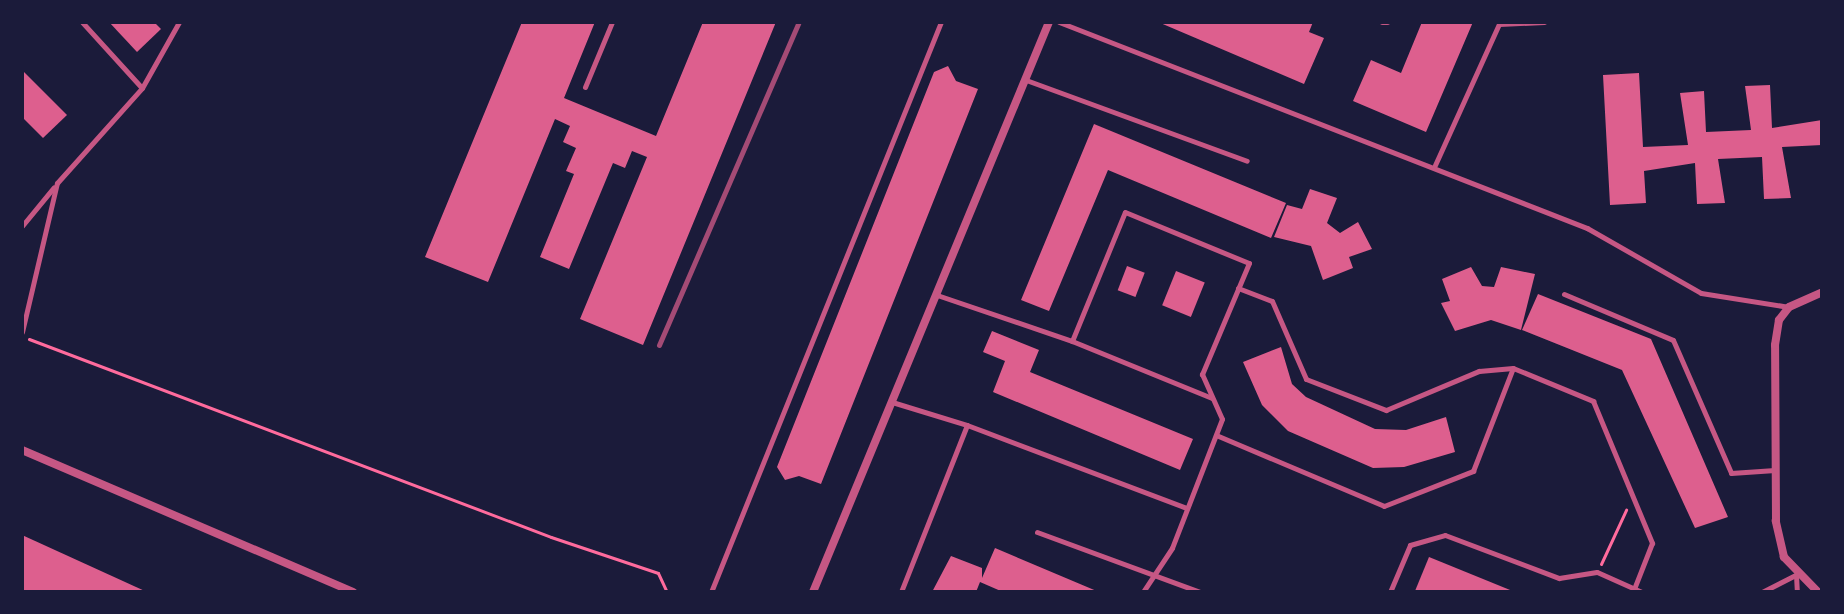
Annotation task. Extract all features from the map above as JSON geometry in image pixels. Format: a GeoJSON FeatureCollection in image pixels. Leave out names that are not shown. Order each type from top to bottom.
{"type":"FeatureCollection","features":[{"type":"Feature","properties":{"kind":"street"},"geometry":{"type":"LineString","coordinates":[[813,592],[1049,22]]}},
{"type":"Feature","properties":{"kind":"street"},"geometry":{"type":"LineString","coordinates":[[1818,592],[1796,575],[1784,557],[1776,521],[1775,334],[1789,307],[1822,292]]}},
{"type":"Feature","properties":{"kind":"street"},"geometry":{"type":"LineString","coordinates":[[22,450],[353,592]]}},
{"type":"Feature","properties":{"kind":"lane"},"geometry":{"type":"LineString","coordinates":[[82,22],[142,88]]}},
{"type":"Feature","properties":{"kind":"lane"},"geometry":{"type":"LineString","coordinates":[[22,226],[142,88],[179,22]]}},
{"type":"Feature","properties":{"kind":"lane"},"geometry":{"type":"LineString","coordinates":[[585,87],[612,22]]}},
{"type":"Feature","properties":{"kind":"lane"},"geometry":{"type":"LineString","coordinates":[[711,592],[941,22]]}},
{"type":"Feature","properties":{"kind":"lane"},"geometry":{"type":"LineString","coordinates":[[1059,22],[1435,165],[1587,228],[1701,293],[1789,307]]}},
{"type":"Feature","properties":{"kind":"lane"},"geometry":{"type":"LineString","coordinates":[[1435,165],[1499,23],[1544,22]]}},
{"type":"Feature","properties":{"kind":"lane"},"geometry":{"type":"LineString","coordinates":[[1026,80],[1247,161]]}},
{"type":"Feature","properties":{"kind":"lane"},"geometry":{"type":"LineString","coordinates":[[22,334],[57,183]]}},
{"type":"Feature","properties":{"kind":"lane"},"geometry":{"type":"LineString","coordinates":[[1072,341],[1125,212],[1249,263],[1202,374],[1222,419],[1172,548],[1143,592]]}},
{"type":"Feature","properties":{"kind":"lane"},"geometry":{"type":"LineString","coordinates":[[1238,288],[1272,301],[1306,379],[1386,410],[1479,371],[1513,368],[1593,401],[1652,543],[1634,589]]}},
{"type":"Feature","properties":{"kind":"lane"},"geometry":{"type":"LineString","coordinates":[[1564,294],[1673,340],[1731,473],[1775,470]]}},
{"type":"Feature","properties":{"kind":"lane"},"geometry":{"type":"LineString","coordinates":[[936,295],[1072,341],[1212,398]]}},
{"type":"Feature","properties":{"kind":"lane"},"geometry":{"type":"LineString","coordinates":[[1216,435],[1384,506],[1473,471],[1513,368]]}},
{"type":"Feature","properties":{"kind":"lane"},"geometry":{"type":"LineString","coordinates":[[892,402],[967,425],[1187,508]]}},
{"type":"Feature","properties":{"kind":"lane"},"geometry":{"type":"LineString","coordinates":[[901,592],[967,425]]}},
{"type":"Feature","properties":{"kind":"lane"},"geometry":{"type":"LineString","coordinates":[[1037,532],[1200,592]]}},
{"type":"Feature","properties":{"kind":"lane"},"geometry":{"type":"LineString","coordinates":[[1390,592],[1410,545],[1445,535],[1559,578],[1597,572],[1642,592]]}},
{"type":"Feature","properties":{"kind":"lane"},"geometry":{"type":"LineString","coordinates":[[1762,592],[1796,575],[1797,592]]}},
{"type":"Feature","properties":{"kind":"path"},"geometry":{"type":"LineString","coordinates":[[22,334],[551,537],[658,573],[667,592]]}},
{"type":"Feature","properties":{"kind":"path"},"geometry":{"type":"LineString","coordinates":[[1597,572],[1622,512],[1636,504]]}},
{"type":"Feature","properties":{"kind":"building"},"geometry":{"type":"Polygon","coordinates":[[[109,22],[154,22],[161,29],[137,52],[109,22]]]}},
{"type":"Feature","properties":{"kind":"building"},"geometry":{"type":"Polygon","coordinates":[[[522,22],[595,22],[564,98],[656,136],[703,22],[776,22],[643,345],[580,319],[647,157],[632,151],[625,168],[613,163],[569,269],[540,257],[574,174],[566,171],[576,148],[563,142],[570,126],[555,119],[488,282],[425,257],[522,22]]]}},
{"type":"Feature","properties":{"kind":"building"},"geometry":{"type":"Polygon","coordinates":[[[1158,22],[1313,22],[1309,32],[1324,38],[1304,84],[1158,22]]]}},
{"type":"Feature","properties":{"kind":"building"},"geometry":{"type":"Polygon","coordinates":[[[1422,22],[1473,22],[1426,132],[1353,101],[1371,60],[1401,73],[1422,22]]]}},
{"type":"Feature","properties":{"kind":"building"},"geometry":{"type":"Polygon","coordinates":[[[948,66],[956,81],[978,89],[821,484],[799,476],[785,480],[777,467],[934,72],[948,66]]]}},
{"type":"Feature","properties":{"kind":"building"},"geometry":{"type":"Polygon","coordinates":[[[22,70],[67,115],[43,138],[22,117],[22,70]]]}},
{"type":"Feature","properties":{"kind":"building"},"geometry":{"type":"Polygon","coordinates":[[[1639,73],[1643,147],[1688,145],[1680,93],[1704,91],[1706,132],[1751,130],[1745,86],[1770,85],[1772,128],[1822,120],[1822,145],[1782,147],[1791,198],[1764,199],[1762,157],[1718,159],[1725,203],[1697,204],[1695,163],[1644,171],[1646,203],[1610,205],[1603,75],[1639,73]]]}},
{"type":"Feature","properties":{"kind":"building"},"geometry":{"type":"Polygon","coordinates":[[[1094,124],[1286,203],[1271,238],[1108,170],[1049,311],[1021,300],[1094,124]]]}},
{"type":"Feature","properties":{"kind":"building"},"geometry":{"type":"Polygon","coordinates":[[[1310,189],[1337,198],[1327,223],[1340,233],[1358,222],[1372,249],[1349,257],[1353,268],[1323,280],[1311,246],[1274,237],[1287,205],[1302,209],[1310,189]]]}},
{"type":"Feature","properties":{"kind":"building"},"geometry":{"type":"Polygon","coordinates":[[[1127,266],[1145,273],[1135,297],[1118,290],[1127,266]]]}},
{"type":"Feature","properties":{"kind":"building"},"geometry":{"type":"Polygon","coordinates":[[[1471,267],[1482,286],[1494,287],[1501,267],[1535,274],[1521,330],[1491,320],[1455,331],[1441,303],[1450,301],[1442,279],[1471,267]]]}},
{"type":"Feature","properties":{"kind":"building"},"geometry":{"type":"Polygon","coordinates":[[[1176,271],[1205,283],[1191,317],[1162,305],[1176,271]]]}},
{"type":"Feature","properties":{"kind":"building"},"geometry":{"type":"Polygon","coordinates":[[[1538,294],[1651,339],[1728,517],[1695,528],[1622,370],[1522,330],[1538,294]]]}},
{"type":"Feature","properties":{"kind":"building"},"geometry":{"type":"Polygon","coordinates":[[[992,331],[1039,350],[1030,372],[1193,439],[1180,470],[993,392],[1005,361],[983,352],[992,331]]]}},
{"type":"Feature","properties":{"kind":"building"},"geometry":{"type":"Polygon","coordinates":[[[1281,347],[1292,384],[1306,397],[1375,429],[1406,430],[1446,417],[1455,452],[1404,467],[1373,468],[1288,431],[1262,405],[1243,362],[1281,347]]]}},
{"type":"Feature","properties":{"kind":"building"},"geometry":{"type":"Polygon","coordinates":[[[22,535],[147,592],[22,590],[22,535]]]}},
{"type":"Feature","properties":{"kind":"building"},"geometry":{"type":"Polygon","coordinates":[[[995,548],[1099,592],[1003,592],[980,582],[976,592],[932,592],[951,556],[982,568],[982,578],[995,548]]]}},
{"type":"Feature","properties":{"kind":"building"},"geometry":{"type":"Polygon","coordinates":[[[1429,557],[1515,592],[1415,591],[1429,557]]]}},
{"type":"Feature","properties":{"kind":"railway"},"geometry":{"type":"LineString","coordinates":[[659,345],[799,22]]}}]}
